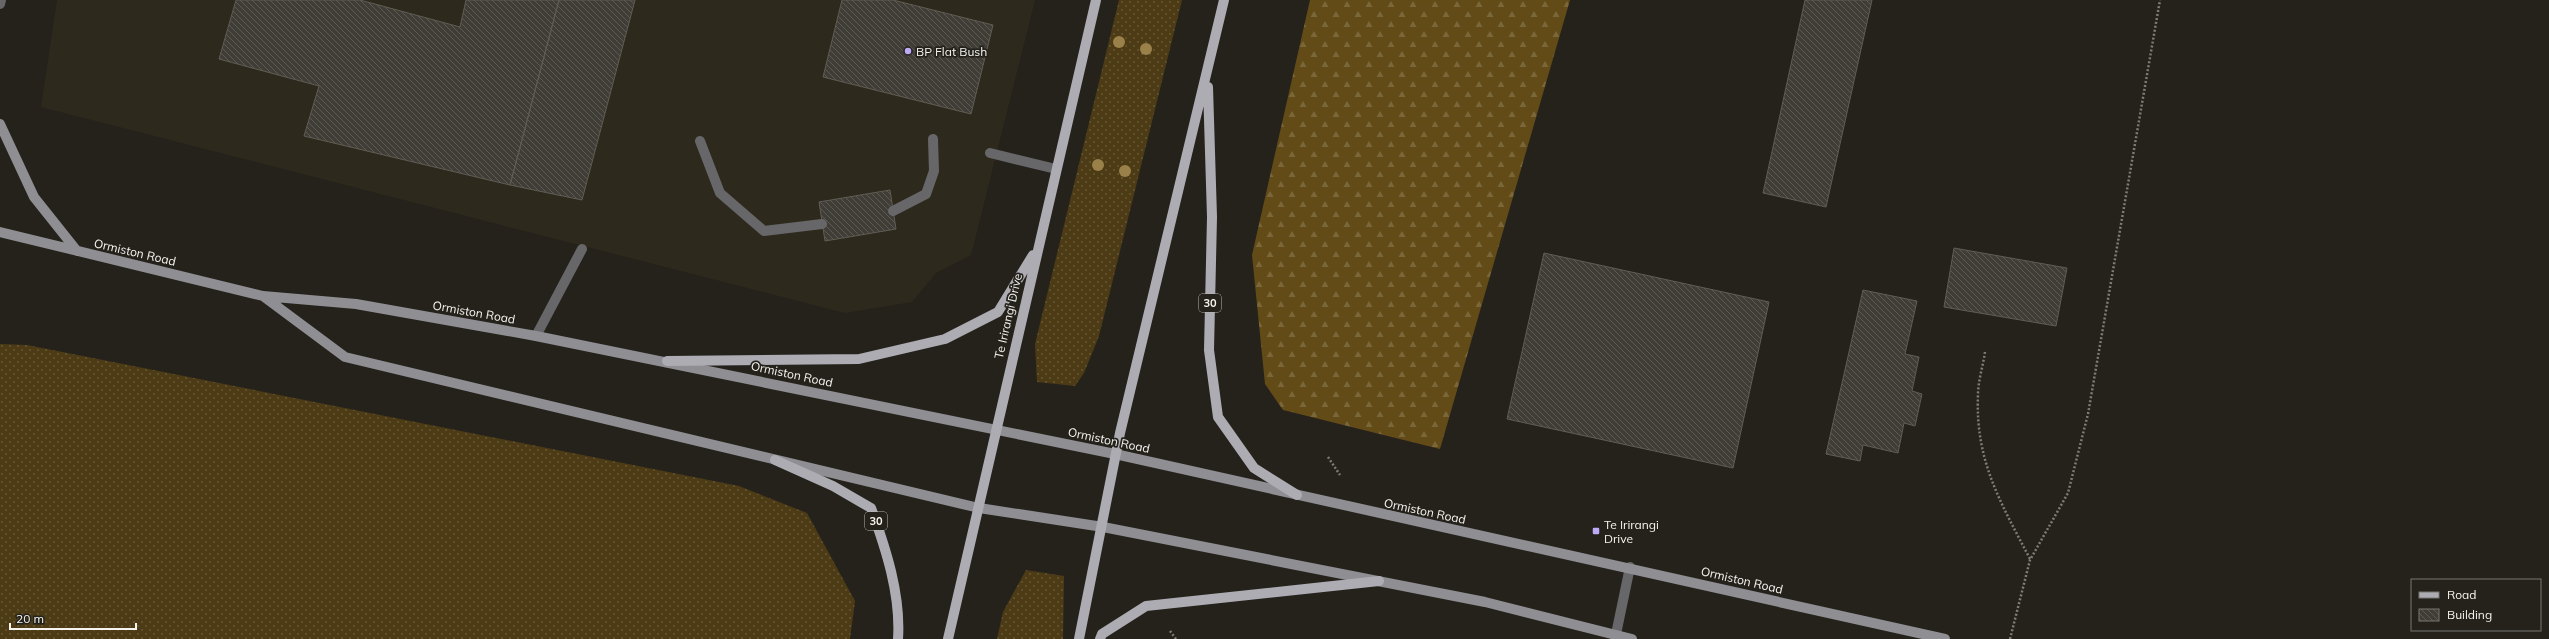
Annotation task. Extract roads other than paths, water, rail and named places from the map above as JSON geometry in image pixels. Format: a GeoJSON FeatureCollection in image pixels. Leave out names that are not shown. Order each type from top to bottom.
{"type":"FeatureCollection","features":[{"type":"Feature","properties":{"kind":"main road","name":"Te Irirangi Drive"},"geometry":{"type":"LineString","coordinates":[[948,639],[979,508],[995,430],[1096,0]]}},
{"type":"Feature","properties":{"kind":"main road","name":"30"},"geometry":{"type":"LineString","coordinates":[[1079,639],[1103,528],[1115,454],[1224,0]]}},
{"type":"Feature","properties":{"kind":"main road","name":"30"},"geometry":{"type":"LineString","coordinates":[[1207,75],[1212,217],[1209,350],[1218,416],[1254,468],[1297,495]]}},
{"type":"Feature","properties":{"kind":"main road"},"geometry":{"type":"LineString","coordinates":[[0,124],[34,197],[77,251]]}},
{"type":"Feature","properties":{"kind":"main road","name":"Ormiston Road"},"geometry":{"type":"LineString","coordinates":[[0,232],[263,296],[356,304],[536,336],[667,361],[1115,454],[1630,567],[1945,639]]}},
{"type":"Feature","properties":{"kind":"main road"},"geometry":{"type":"LineString","coordinates":[[667,361],[859,359],[945,339],[998,312],[1038,246]]}},
{"type":"Feature","properties":{"kind":"main road","name":"Ormiston Road"},"geometry":{"type":"LineString","coordinates":[[263,296],[345,357],[979,508],[1103,528],[1485,602],[1616,637],[1632,639]]}},
{"type":"Feature","properties":{"kind":"main road","name":"30"},"geometry":{"type":"LineString","coordinates":[[775,460],[833,486],[871,508],[885,546],[895,592],[898,639]]}},
{"type":"Feature","properties":{"kind":"main road"},"geometry":{"type":"LineString","coordinates":[[1100,639],[1102,634],[1146,606],[1379,581]]}},
{"type":"Feature","properties":{"kind":"street"},"geometry":{"type":"LineString","coordinates":[[0,4],[1,0]]}},
{"type":"Feature","properties":{"kind":"street"},"geometry":{"type":"LineString","coordinates":[[893,211],[926,194],[934,171],[933,140]]}},
{"type":"Feature","properties":{"kind":"street"},"geometry":{"type":"LineString","coordinates":[[700,141],[720,193],[764,231],[822,224]]}},
{"type":"Feature","properties":{"kind":"street"},"geometry":{"type":"LineString","coordinates":[[990,153],[1056,169]]}},
{"type":"Feature","properties":{"kind":"street"},"geometry":{"type":"LineString","coordinates":[[536,336],[582,249]]}},
{"type":"Feature","properties":{"kind":"street"},"geometry":{"type":"LineString","coordinates":[[1616,637],[1630,567]]}},
{"type":"Feature","properties":{"kind":"place","name":"BP Flat Bush"},"geometry":{"type":"Point","coordinates":[908,51]}},
{"type":"Feature","properties":{"kind":"place","name":"Te Irirangi Drive"},"geometry":{"type":"Point","coordinates":[1596,531]}}]}
